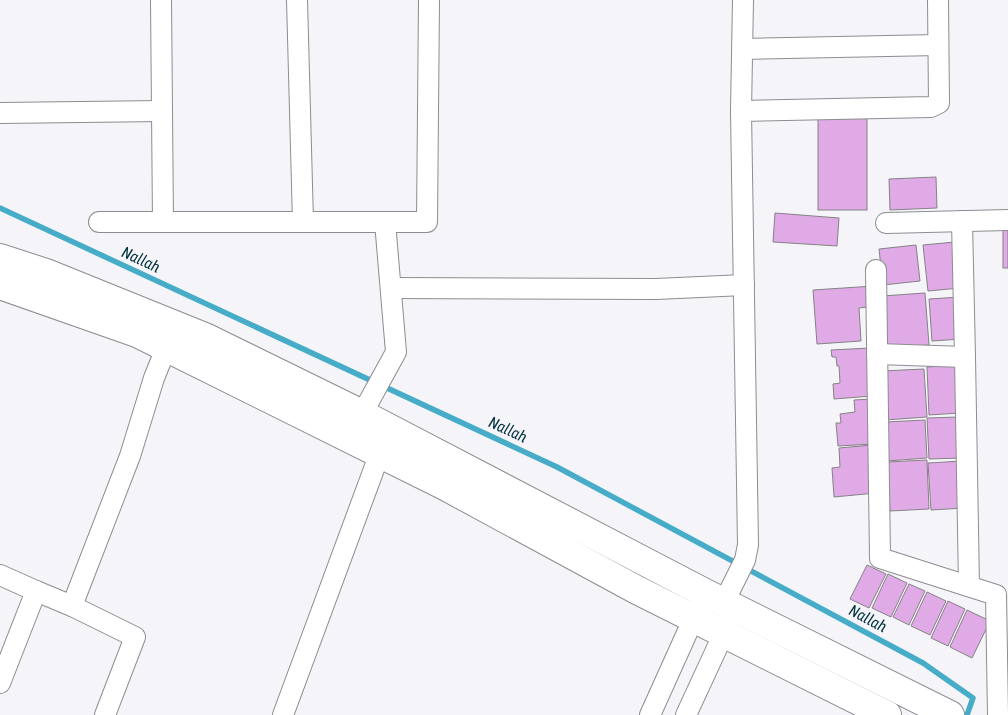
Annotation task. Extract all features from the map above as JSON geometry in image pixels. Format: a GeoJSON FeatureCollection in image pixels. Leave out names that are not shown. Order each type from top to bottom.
{"type":"FeatureCollection","features":[{"type":"Feature","properties":{"kind":"street"},"geometry":{"type":"LineString","coordinates":[[161,0],[164,222]]}},
{"type":"Feature","properties":{"kind":"street"},"geometry":{"type":"LineString","coordinates":[[297,0],[302,222]]}},
{"type":"Feature","properties":{"kind":"street"},"geometry":{"type":"LineString","coordinates":[[99,222],[427,222],[429,0]]}},
{"type":"Feature","properties":{"kind":"street"},"geometry":{"type":"LineString","coordinates":[[650,715],[694,618],[724,598],[745,560],[748,545],[741,111],[742,0]]}},
{"type":"Feature","properties":{"kind":"street"},"geometry":{"type":"LineString","coordinates":[[741,111],[931,107],[938,104],[938,0]]}},
{"type":"Feature","properties":{"kind":"street"},"geometry":{"type":"LineString","coordinates":[[743,49],[938,45]]}},
{"type":"Feature","properties":{"kind":"street"},"geometry":{"type":"LineString","coordinates":[[0,113],[162,111]]}},
{"type":"Feature","properties":{"kind":"street"},"geometry":{"type":"LineString","coordinates":[[886,223],[1008,220]]}},
{"type":"Feature","properties":{"kind":"street"},"geometry":{"type":"LineString","coordinates":[[962,221],[969,586]]}},
{"type":"Feature","properties":{"kind":"street"},"geometry":{"type":"LineString","coordinates":[[362,414],[396,352],[385,222]]}},
{"type":"Feature","properties":{"kind":"street"},"geometry":{"type":"LineString","coordinates":[[876,270],[880,558],[996,595],[998,715]]}},
{"type":"Feature","properties":{"kind":"street"},"geometry":{"type":"LineString","coordinates":[[2,272],[46,273],[171,336],[380,454],[445,486],[637,590],[887,715]]}},
{"type":"Feature","properties":{"kind":"street"},"geometry":{"type":"LineString","coordinates":[[391,288],[656,289],[744,285]]}},
{"type":"Feature","properties":{"kind":"street"},"geometry":{"type":"LineString","coordinates":[[171,336],[362,414],[950,715]]}},
{"type":"Feature","properties":{"kind":"street"},"geometry":{"type":"LineString","coordinates":[[72,606],[130,456],[154,378],[171,336]]}},
{"type":"Feature","properties":{"kind":"street"},"geometry":{"type":"LineString","coordinates":[[878,354],[965,357]]}},
{"type":"Feature","properties":{"kind":"street"},"geometry":{"type":"LineString","coordinates":[[283,715],[389,428]]}},
{"type":"Feature","properties":{"kind":"street"},"geometry":{"type":"LineString","coordinates":[[0,575],[72,606],[135,637],[105,715]]}},
{"type":"Feature","properties":{"kind":"street"},"geometry":{"type":"LineString","coordinates":[[0,683],[36,591]]}},
{"type":"Feature","properties":{"kind":"street"},"geometry":{"type":"LineString","coordinates":[[686,715],[724,634],[724,598]]}},
{"type":"Feature","properties":{"kind":"building"},"geometry":{"type":"Polygon","coordinates":[[[818,113],[867,113],[867,210],[818,210],[818,113]]]}},
{"type":"Feature","properties":{"kind":"building"},"geometry":{"type":"Polygon","coordinates":[[[936,177],[937,208],[890,210],[889,179],[936,177]]]}},
{"type":"Feature","properties":{"kind":"building"},"geometry":{"type":"Polygon","coordinates":[[[775,213],[839,218],[837,246],[773,242],[775,213]]]}},
{"type":"Feature","properties":{"kind":"building"},"geometry":{"type":"Polygon","coordinates":[[[1003,228],[1008,228],[1008,268],[1003,268],[1003,228]]]}},
{"type":"Feature","properties":{"kind":"building"},"geometry":{"type":"Polygon","coordinates":[[[955,242],[960,288],[928,291],[923,245],[955,242]]]}},
{"type":"Feature","properties":{"kind":"building"},"geometry":{"type":"Polygon","coordinates":[[[916,245],[920,281],[883,285],[879,249],[916,245]]]}},
{"type":"Feature","properties":{"kind":"building"},"geometry":{"type":"Polygon","coordinates":[[[874,286],[876,306],[859,308],[861,341],[817,344],[813,290],[874,286]]]}},
{"type":"Feature","properties":{"kind":"building"},"geometry":{"type":"Polygon","coordinates":[[[925,293],[929,345],[886,348],[882,296],[925,293]]]}},
{"type":"Feature","properties":{"kind":"building"},"geometry":{"type":"Polygon","coordinates":[[[960,297],[962,339],[932,341],[929,299],[960,297]]]}},
{"type":"Feature","properties":{"kind":"building"},"geometry":{"type":"Polygon","coordinates":[[[870,348],[872,396],[834,399],[833,384],[840,383],[839,366],[837,366],[836,357],[832,357],[831,350],[870,348]]]}},
{"type":"Feature","properties":{"kind":"building"},"geometry":{"type":"Polygon","coordinates":[[[958,365],[960,413],[929,415],[927,367],[958,365]]]}},
{"type":"Feature","properties":{"kind":"building"},"geometry":{"type":"Polygon","coordinates":[[[924,369],[927,417],[885,420],[882,371],[924,369]]]}},
{"type":"Feature","properties":{"kind":"building"},"geometry":{"type":"Polygon","coordinates":[[[871,399],[874,444],[838,446],[836,423],[841,423],[840,414],[855,412],[854,400],[871,399]]]}},
{"type":"Feature","properties":{"kind":"building"},"geometry":{"type":"Polygon","coordinates":[[[959,417],[961,458],[929,459],[927,418],[959,417]]]}},
{"type":"Feature","properties":{"kind":"building"},"geometry":{"type":"Polygon","coordinates":[[[925,420],[927,458],[887,461],[886,422],[925,420]]]}},
{"type":"Feature","properties":{"kind":"building"},"geometry":{"type":"Polygon","coordinates":[[[872,445],[876,493],[834,497],[832,468],[840,467],[839,448],[872,445]]]}},
{"type":"Feature","properties":{"kind":"building"},"geometry":{"type":"Polygon","coordinates":[[[927,460],[929,509],[890,511],[887,462],[927,460]]]}},
{"type":"Feature","properties":{"kind":"building"},"geometry":{"type":"Polygon","coordinates":[[[962,461],[964,508],[931,510],[928,463],[962,461]]]}},
{"type":"Feature","properties":{"kind":"building"},"geometry":{"type":"Polygon","coordinates":[[[867,565],[886,574],[869,608],[850,599],[867,565]]]}},
{"type":"Feature","properties":{"kind":"building"},"geometry":{"type":"Polygon","coordinates":[[[888,574],[907,583],[891,617],[872,608],[888,574]]]}},
{"type":"Feature","properties":{"kind":"building"},"geometry":{"type":"Polygon","coordinates":[[[909,584],[925,591],[909,625],[893,617],[909,584]]]}},
{"type":"Feature","properties":{"kind":"building"},"geometry":{"type":"Polygon","coordinates":[[[927,592],[946,601],[930,635],[911,626],[927,592]]]}},
{"type":"Feature","properties":{"kind":"building"},"geometry":{"type":"Polygon","coordinates":[[[948,601],[965,609],[948,646],[931,638],[948,601]]]}},
{"type":"Feature","properties":{"kind":"building"},"geometry":{"type":"Polygon","coordinates":[[[967,610],[990,621],[972,658],[950,647],[967,610]]]}},
{"type":"Feature","properties":{"kind":"waterway","name":"Nallah"},"geometry":{"type":"LineString","coordinates":[[0,208],[557,467],[923,663],[973,698],[967,715]]}}]}
